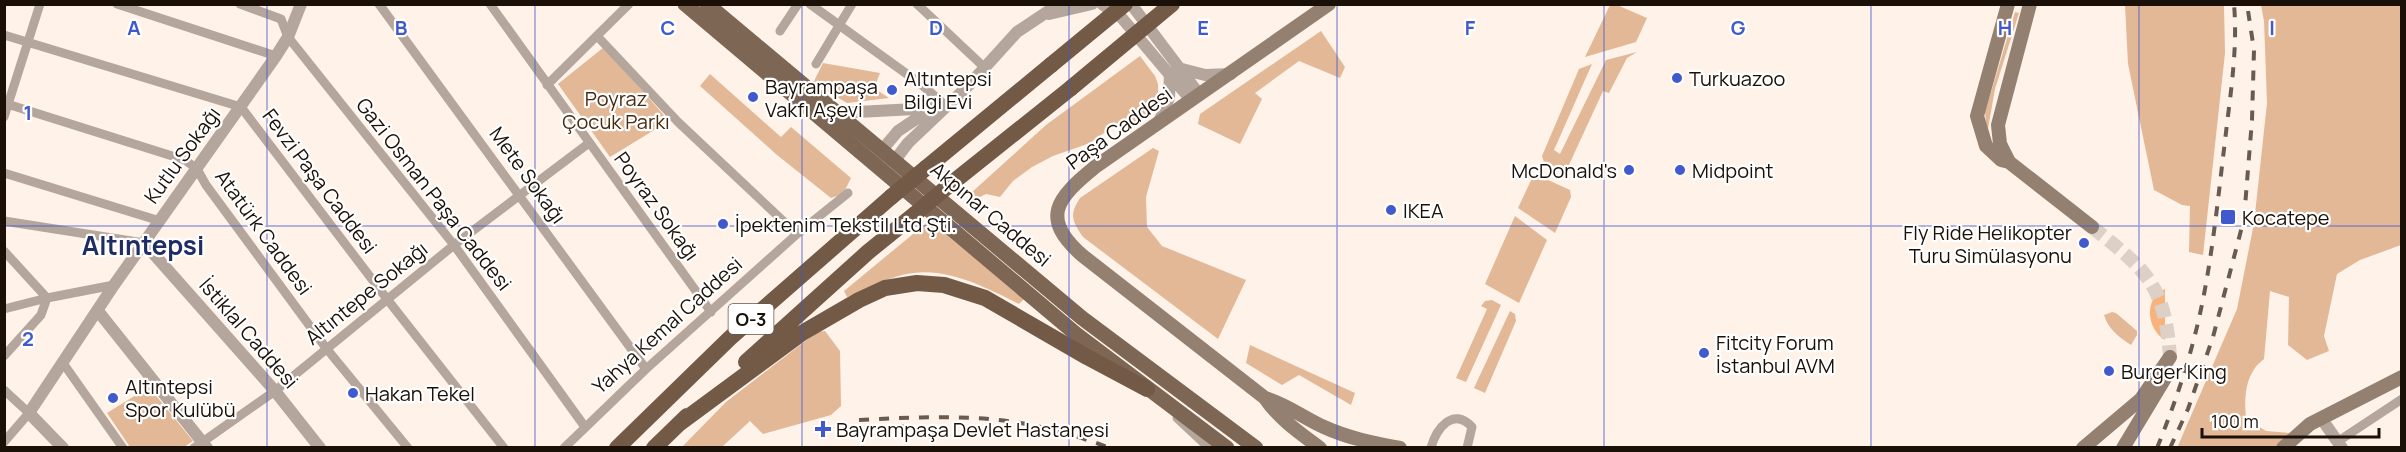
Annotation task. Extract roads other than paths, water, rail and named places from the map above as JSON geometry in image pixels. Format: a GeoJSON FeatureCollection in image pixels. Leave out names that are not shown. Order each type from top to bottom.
{"type":"FeatureCollection","features":[{"type":"Feature","properties":{"kind":"highway","name":"O-3"},"geometry":{"type":"LineString","coordinates":[[617,447],[730,338],[891,196],[1125,4]]}},
{"type":"Feature","properties":{"kind":"highway","name":"O-3"},"geometry":{"type":"LineString","coordinates":[[654,447],[868,252],[1172,4]]}},
{"type":"Feature","properties":{"kind":"highway"},"geometry":{"type":"LineString","coordinates":[[680,423],[802,333],[877,292],[902,284],[944,285],[985,298],[1147,389]]}},
{"type":"Feature","properties":{"kind":"main road","name":"Akpınar Caddesi"},"geometry":{"type":"LineString","coordinates":[[685,4],[880,158],[895,160],[1082,318],[1256,447]]}},
{"type":"Feature","properties":{"kind":"main road","name":"Akpınar Caddesi"},"geometry":{"type":"LineString","coordinates":[[707,4],[838,113],[880,158],[1022,289],[1147,389],[1227,447]]}},
{"type":"Feature","properties":{"kind":"main road","name":"Paşa Caddesi"},"geometry":{"type":"LineString","coordinates":[[1329,4],[1095,167],[1067,191],[1058,213],[1057,223],[1062,235],[1083,256],[1265,398],[1326,428],[1351,437],[1399,447]]}},
{"type":"Feature","properties":{"kind":"main road"},"geometry":{"type":"LineString","coordinates":[[2008,4],[1977,116],[1986,146],[2001,160],[2009,162],[2092,227]]}},
{"type":"Feature","properties":{"kind":"main road"},"geometry":{"type":"LineString","coordinates":[[2009,162],[2000,144],[1998,125],[2028,5]]}},
{"type":"Feature","properties":{"kind":"main road"},"geometry":{"type":"LineString","coordinates":[[1986,146],[1999,136]]}},
{"type":"Feature","properties":{"kind":"main road"},"geometry":{"type":"LineString","coordinates":[[2083,447],[2141,399],[2170,357],[2166,380],[2123,447]]}},
{"type":"Feature","properties":{"kind":"main road"},"geometry":{"type":"LineString","coordinates":[[2283,447],[2321,417],[2402,377]]}},
{"type":"Feature","properties":{"kind":"main road","name":"Paşa Caddesi"},"geometry":{"type":"LineString","coordinates":[[1265,398],[1272,409],[1289,425],[1320,447]]}},
{"type":"Feature","properties":{"kind":"street"},"geometry":{"type":"LineString","coordinates":[[4,117],[40,4]]}},
{"type":"Feature","properties":{"kind":"street"},"geometry":{"type":"LineString","coordinates":[[117,4],[276,56]]}},
{"type":"Feature","properties":{"kind":"street","name":"Gazi Osman Paşa Caddesi"},"geometry":{"type":"LineString","coordinates":[[240,4],[281,20],[288,37],[454,245],[585,427]]}},
{"type":"Feature","properties":{"kind":"street","name":"Kutlu Sokağı"},"geometry":{"type":"LineString","coordinates":[[4,442],[30,413],[114,285],[276,56],[288,37],[301,4]]}},
{"type":"Feature","properties":{"kind":"street","name":"Mete Sokağı"},"geometry":{"type":"LineString","coordinates":[[379,4],[646,369]]}},
{"type":"Feature","properties":{"kind":"street","name":"Poyraz Sokağı"},"geometry":{"type":"LineString","coordinates":[[490,4],[711,312]]}},
{"type":"Feature","properties":{"kind":"street"},"geometry":{"type":"LineString","coordinates":[[547,85],[629,4]]}},
{"type":"Feature","properties":{"kind":"street"},"geometry":{"type":"LineString","coordinates":[[780,31],[798,4]]}},
{"type":"Feature","properties":{"kind":"street"},"geometry":{"type":"LineString","coordinates":[[810,4],[922,85],[940,107]]}},
{"type":"Feature","properties":{"kind":"street"},"geometry":{"type":"LineString","coordinates":[[816,64],[852,4]]}},
{"type":"Feature","properties":{"kind":"street"},"geometry":{"type":"LineString","coordinates":[[917,4],[985,68]]}},
{"type":"Feature","properties":{"kind":"street"},"geometry":{"type":"LineString","coordinates":[[895,160],[940,107],[985,68],[1017,32],[1059,4]]}},
{"type":"Feature","properties":{"kind":"street"},"geometry":{"type":"LineString","coordinates":[[1042,16],[1092,4]]}},
{"type":"Feature","properties":{"kind":"street"},"geometry":{"type":"LineString","coordinates":[[1102,4],[1121,17],[1176,71],[1204,75],[1231,74]]}},
{"type":"Feature","properties":{"kind":"street"},"geometry":{"type":"LineString","coordinates":[[1131,4],[1195,97]]}},
{"type":"Feature","properties":{"kind":"street"},"geometry":{"type":"LineString","coordinates":[[4,35],[241,107]]}},
{"type":"Feature","properties":{"kind":"street"},"geometry":{"type":"LineString","coordinates":[[598,37],[678,122],[797,234]]}},
{"type":"Feature","properties":{"kind":"street"},"geometry":{"type":"LineString","coordinates":[[1159,122],[1169,98],[1176,71]]}},
{"type":"Feature","properties":{"kind":"street","name":"Atatürk Caddesi"},"geometry":{"type":"LineString","coordinates":[[7,104],[185,159],[197,169],[206,185],[326,348],[408,447]]}},
{"type":"Feature","properties":{"kind":"street","name":"Fevzi Paşa Caddesi"},"geometry":{"type":"LineString","coordinates":[[241,107],[387,299],[504,447]]}},
{"type":"Feature","properties":{"kind":"street"},"geometry":{"type":"LineString","coordinates":[[880,158],[904,126],[921,114],[940,107]]}},
{"type":"Feature","properties":{"kind":"street"},"geometry":{"type":"LineString","coordinates":[[838,113],[940,107]]}},
{"type":"Feature","properties":{"kind":"street","name":"Altıntepe Sokağı"},"geometry":{"type":"LineString","coordinates":[[201,446],[275,391],[454,245],[589,143]]}},
{"type":"Feature","properties":{"kind":"street"},"geometry":{"type":"LineString","coordinates":[[4,173],[160,220]]}},
{"type":"Feature","properties":{"kind":"street","name":"Yahya Kemal Caddesi"},"geometry":{"type":"LineString","coordinates":[[564,447],[646,369],[797,234],[848,193]]}},
{"type":"Feature","properties":{"kind":"street"},"geometry":{"type":"LineString","coordinates":[[4,221],[144,243]]}},
{"type":"Feature","properties":{"kind":"street","name":"İstiklal Caddesi"},"geometry":{"type":"LineString","coordinates":[[144,243],[275,391],[320,447]]}},
{"type":"Feature","properties":{"kind":"street"},"geometry":{"type":"LineString","coordinates":[[4,251],[47,298]]}},
{"type":"Feature","properties":{"kind":"street"},"geometry":{"type":"LineString","coordinates":[[4,309],[114,285]]}},
{"type":"Feature","properties":{"kind":"street"},"geometry":{"type":"LineString","coordinates":[[4,356],[41,315],[47,298]]}},
{"type":"Feature","properties":{"kind":"street"},"geometry":{"type":"LineString","coordinates":[[98,311],[201,446]]}},
{"type":"Feature","properties":{"kind":"street"},"geometry":{"type":"LineString","coordinates":[[63,363],[123,447]]}},
{"type":"Feature","properties":{"kind":"street"},"geometry":{"type":"LineString","coordinates":[[1147,389],[1209,447]]}},
{"type":"Feature","properties":{"kind":"street"},"geometry":{"type":"LineString","coordinates":[[4,390],[63,447]]}},
{"type":"Feature","properties":{"kind":"street"},"geometry":{"type":"LineString","coordinates":[[2321,417],[2339,445],[2402,399]]}},
{"type":"Feature","properties":{"kind":"street"},"geometry":{"type":"LineString","coordinates":[[1431,447],[1444,422],[1450,420],[1466,421],[1472,427],[1467,447]]}},
{"type":"Feature","properties":{"kind":"tunnel"},"geometry":{"type":"LineString","coordinates":[[2092,227],[2126,255],[2149,281],[2163,312],[2170,357]]}},
{"type":"Feature","properties":{"kind":"railway"},"geometry":{"type":"LineString","coordinates":[[2157,448],[2187,364],[2205,287],[2233,73],[2234,4]]}},
{"type":"Feature","properties":{"kind":"railway"},"geometry":{"type":"LineString","coordinates":[[2170,448],[2188,409],[2213,337],[2244,219],[2252,120],[2254,50],[2247,4]]}},
{"type":"Feature","properties":{"kind":"railway"},"geometry":{"type":"LineString","coordinates":[[859,420],[931,417],[992,419],[1044,428],[1110,448]]}},
{"type":"Feature","properties":{"kind":"railway"},"geometry":{"type":"LineString","coordinates":[[862,431],[909,426]]}},
{"type":"Feature","properties":{"kind":"place","name":"Turkuazoo"},"geometry":{"type":"Point","coordinates":[1677,78]}},
{"type":"Feature","properties":{"kind":"place","name":"Altıntepsi Bilgi Evi"},"geometry":{"type":"Point","coordinates":[892,90]}},
{"type":"Feature","properties":{"kind":"place","name":"Bayrampaşa Vakfı Aşevi"},"geometry":{"type":"Point","coordinates":[753,97]}},
{"type":"Feature","properties":{"kind":"place","name":"McDonald's"},"geometry":{"type":"Point","coordinates":[1629,170]}},
{"type":"Feature","properties":{"kind":"place","name":"Midpoint"},"geometry":{"type":"Point","coordinates":[1680,170]}},
{"type":"Feature","properties":{"kind":"place","name":"IKEA"},"geometry":{"type":"Point","coordinates":[1391,210]}},
{"type":"Feature","properties":{"kind":"place","name":"Kocatepe"},"geometry":{"type":"Point","coordinates":[2228,217]}},
{"type":"Feature","properties":{"kind":"place","name":"İpektenim Tekstil Ltd Şti."},"geometry":{"type":"Point","coordinates":[723,224]}},
{"type":"Feature","properties":{"kind":"place","name":"Fly Ride Helikopter Turu Simülasyonu"},"geometry":{"type":"Point","coordinates":[2084,243]}},
{"type":"Feature","properties":{"kind":"place","name":"Fitcity Forum İstanbul AVM"},"geometry":{"type":"Point","coordinates":[1704,353]}},
{"type":"Feature","properties":{"kind":"place","name":"Burger King"},"geometry":{"type":"Point","coordinates":[2109,371]}},
{"type":"Feature","properties":{"kind":"place","name":"Hakan Tekel"},"geometry":{"type":"Point","coordinates":[353,393]}},
{"type":"Feature","properties":{"kind":"place","name":"Altıntepsi Spor Kulübü"},"geometry":{"type":"Point","coordinates":[113,398]}},
{"type":"Feature","properties":{"kind":"place","name":"Bayrampaşa Devlet Hastanesi"},"geometry":{"type":"Point","coordinates":[823,429]}},
{"type":"Feature","properties":{"kind":"district","name":"Altıntepsi"},"geometry":{"type":"Point","coordinates":[143,245]}},
{"type":"Feature","properties":{"kind":"park label","name":"Poyraz Çocuk Parkı"},"geometry":{"type":"Point","coordinates":[616,110]}}]}
